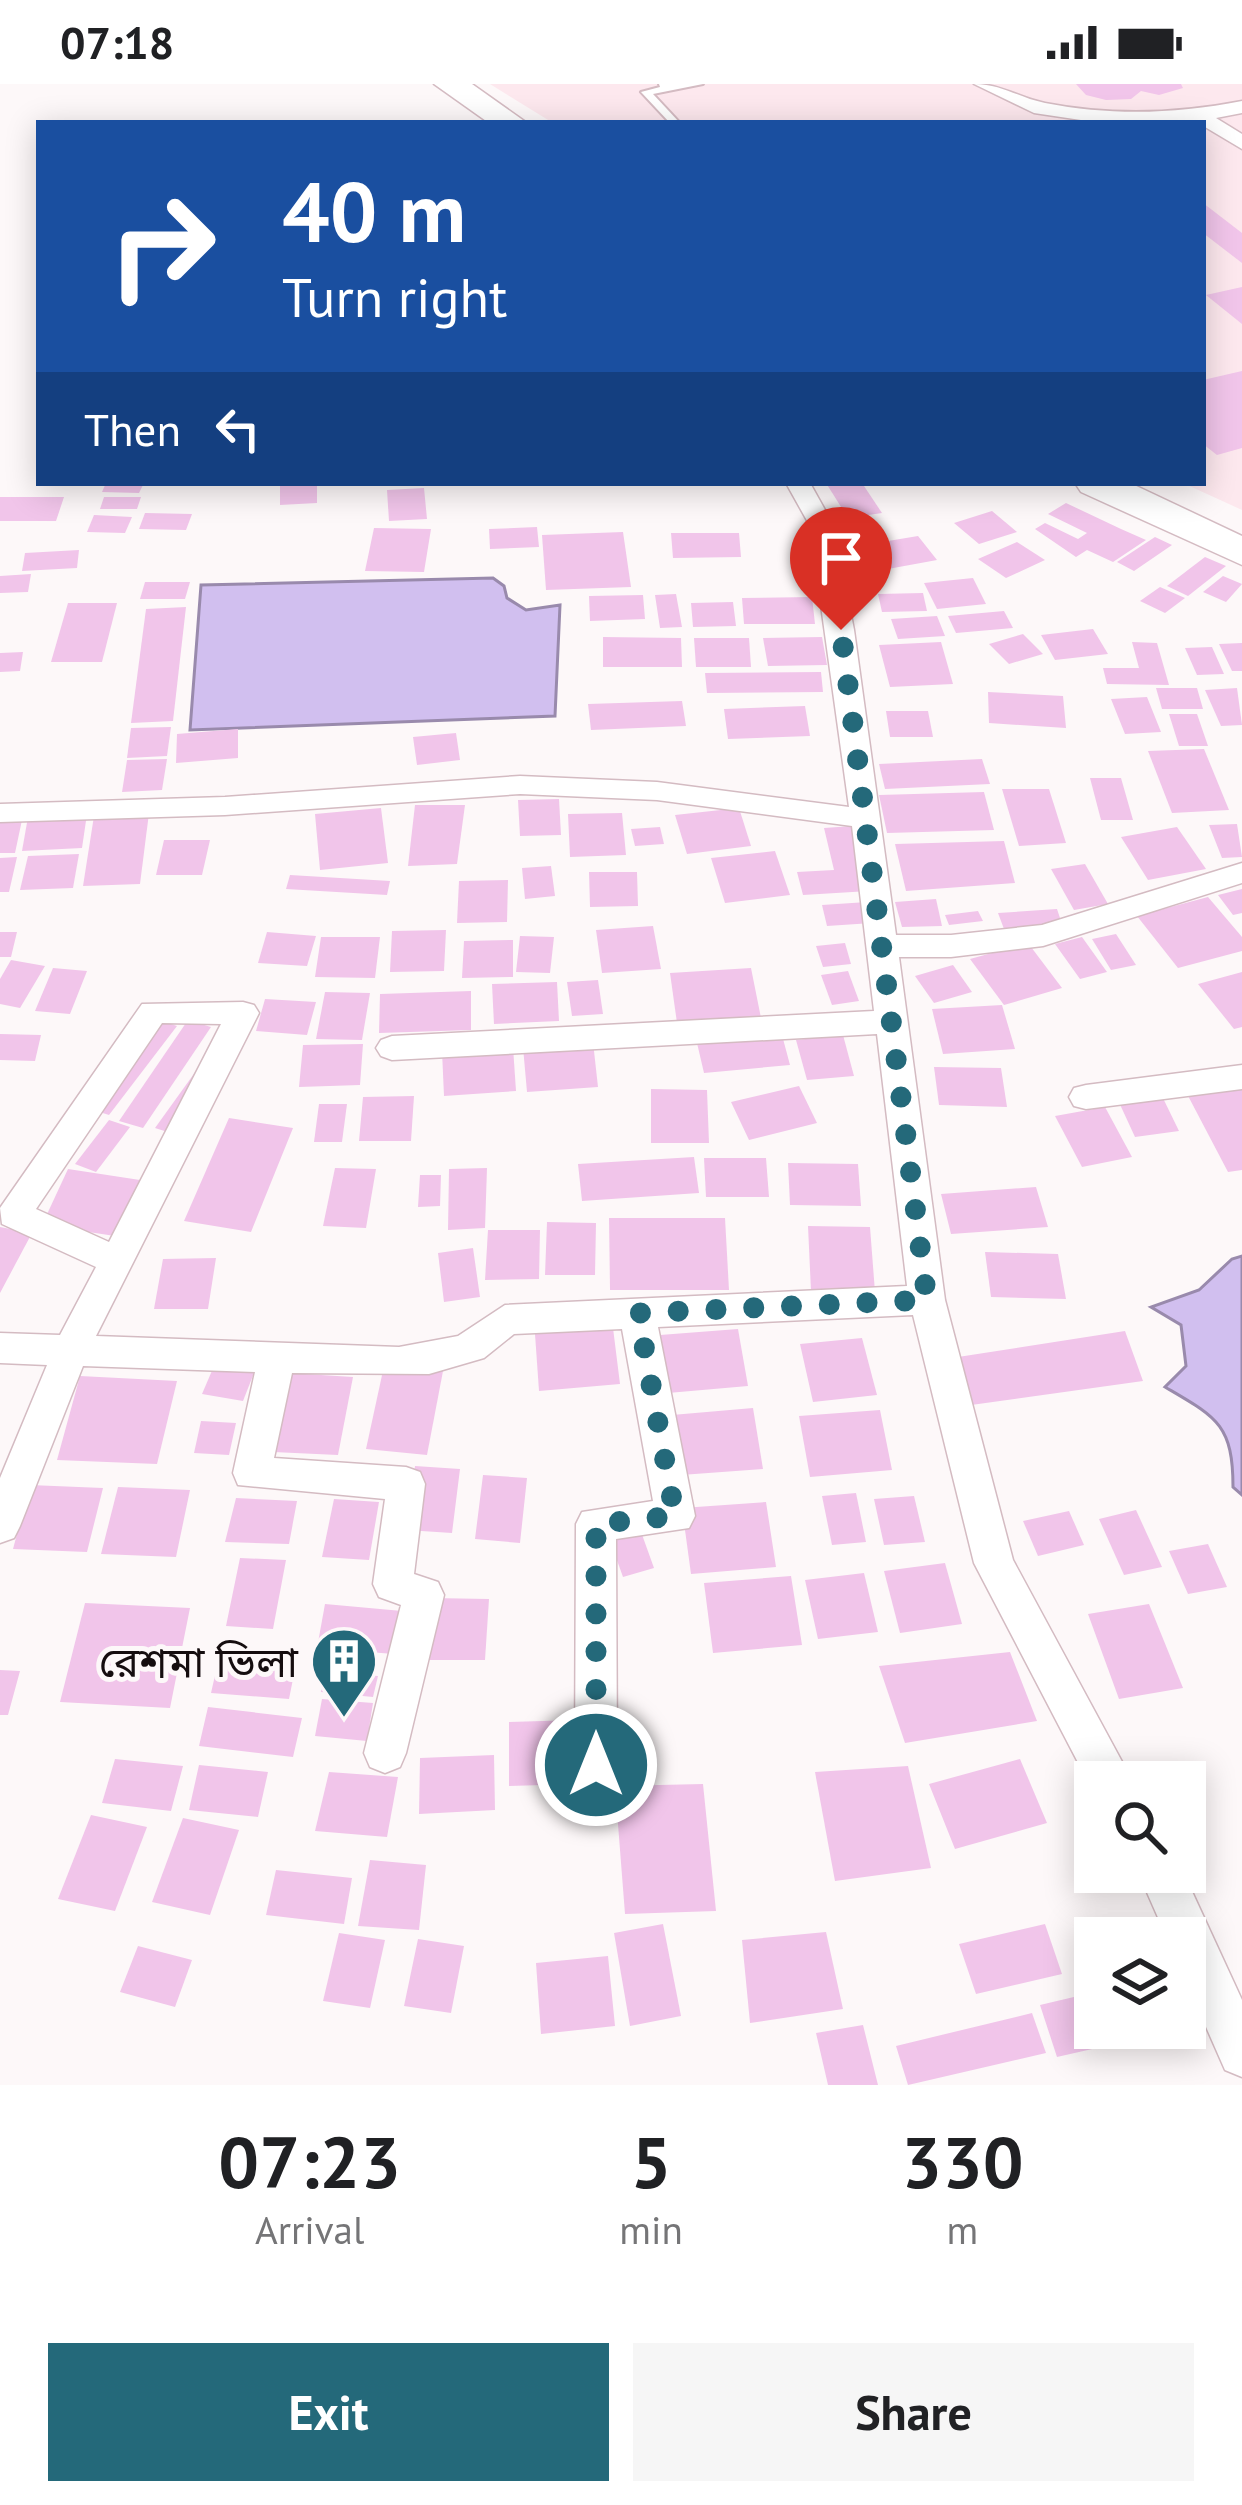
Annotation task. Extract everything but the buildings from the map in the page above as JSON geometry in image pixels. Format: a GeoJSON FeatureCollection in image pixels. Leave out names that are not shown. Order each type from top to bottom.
{"type":"FeatureCollection","features":[{"type":"Feature","properties":{"kind":"highway"},"geometry":{"type":"LineString","coordinates":[[438,90],[463,120]]}},
{"type":"Feature","properties":{"kind":"highway"},"geometry":{"type":"LineString","coordinates":[[438,90],[504,120]]}},
{"type":"Feature","properties":{"kind":"highway"},"geometry":{"type":"LineString","coordinates":[[1102,486],[1242,552]]}},
{"type":"Feature","properties":{"kind":"highway"},"geometry":{"type":"LineString","coordinates":[[1165,486],[1242,522]]}},
{"type":"Feature","properties":{"kind":"street"},"geometry":{"type":"LineString","coordinates":[[982,84],[1034,107],[1118,120],[1242,107]]}},
{"type":"Feature","properties":{"kind":"street"},"geometry":{"type":"LineString","coordinates":[[1199,115],[1242,142]]}},
{"type":"Feature","properties":{"kind":"street"},"geometry":{"type":"LineString","coordinates":[[800,486],[822,526],[841,630],[927,1300],[994,1563],[1101,1761]]}},
{"type":"Feature","properties":{"kind":"street"},"geometry":{"type":"LineString","coordinates":[[0,814],[225,806],[520,785],[657,790],[782,811],[863,818]]}},
{"type":"Feature","properties":{"kind":"street"},"geometry":{"type":"LineString","coordinates":[[881,946],[951,946],[1043,935],[1165,901],[1206,881],[1242,873]]}},
{"type":"Feature","properties":{"kind":"street"},"geometry":{"type":"LineString","coordinates":[[0,1526],[71,1350],[117,1261],[243,1013],[153,1012],[14,1214],[117,1261]]}},
{"type":"Feature","properties":{"kind":"street"},"geometry":{"type":"LineString","coordinates":[[392,1048],[891,1022]]}},
{"type":"Feature","properties":{"kind":"street"},"geometry":{"type":"LineString","coordinates":[[1085,1097],[1242,1077]]}},
{"type":"Feature","properties":{"kind":"street"},"geometry":{"type":"LineString","coordinates":[[0,1348],[399,1362],[441,1358],[490,1339],[505,1320],[927,1300]]}},
{"type":"Feature","properties":{"kind":"street"},"geometry":{"type":"LineString","coordinates":[[596,1765],[596,1524],[675,1516],[638,1313]]}},
{"type":"Feature","properties":{"kind":"street"},"geometry":{"type":"LineString","coordinates":[[277,1358],[252,1473],[406,1484],[393,1584],[424,1594],[385,1753]]}},
{"type":"Feature","properties":{"kind":"street"},"geometry":{"type":"LineString","coordinates":[[1170,1893],[1242,2053]]}},
{"type":"Feature","properties":{"kind":"lane"},"geometry":{"type":"LineString","coordinates":[[672,120],[646,92],[698,84]]}},
{"type":"Feature","properties":{"kind":"shaded area"},"geometry":{"type":"Polygon","coordinates":[[[490,84],[1242,84],[1242,510],[1190,486],[1206,486],[1206,120],[548,120],[490,84]]]}},
{"type":"Feature","properties":{"kind":"shaded area"},"geometry":{"type":"Polygon","coordinates":[[[493,578],[504,586],[507,598],[526,610],[560,605],[555,716],[190,730],[201,585],[493,578]]]}},
{"type":"Feature","properties":{"kind":"shaded area"},"geometry":{"type":"Polygon","coordinates":[[[1242,1256],[1242,1495],[1233,1487],[1230,1449],[1218,1425],[1165,1387],[1186,1366],[1181,1325],[1151,1307],[1199,1290],[1232,1259],[1242,1256]]]}},
{"type":"Feature","properties":{"kind":"place","name":"রেশমা ভিলা"},"geometry":{"type":"Point","coordinates":[344,1720]}},
{"type":"Feature","properties":{"kind":"route"},"geometry":{"type":"LineString","coordinates":[[596,1765],[596,1524],[675,1516],[638,1313],[927,1300],[841,630]]}}]}
